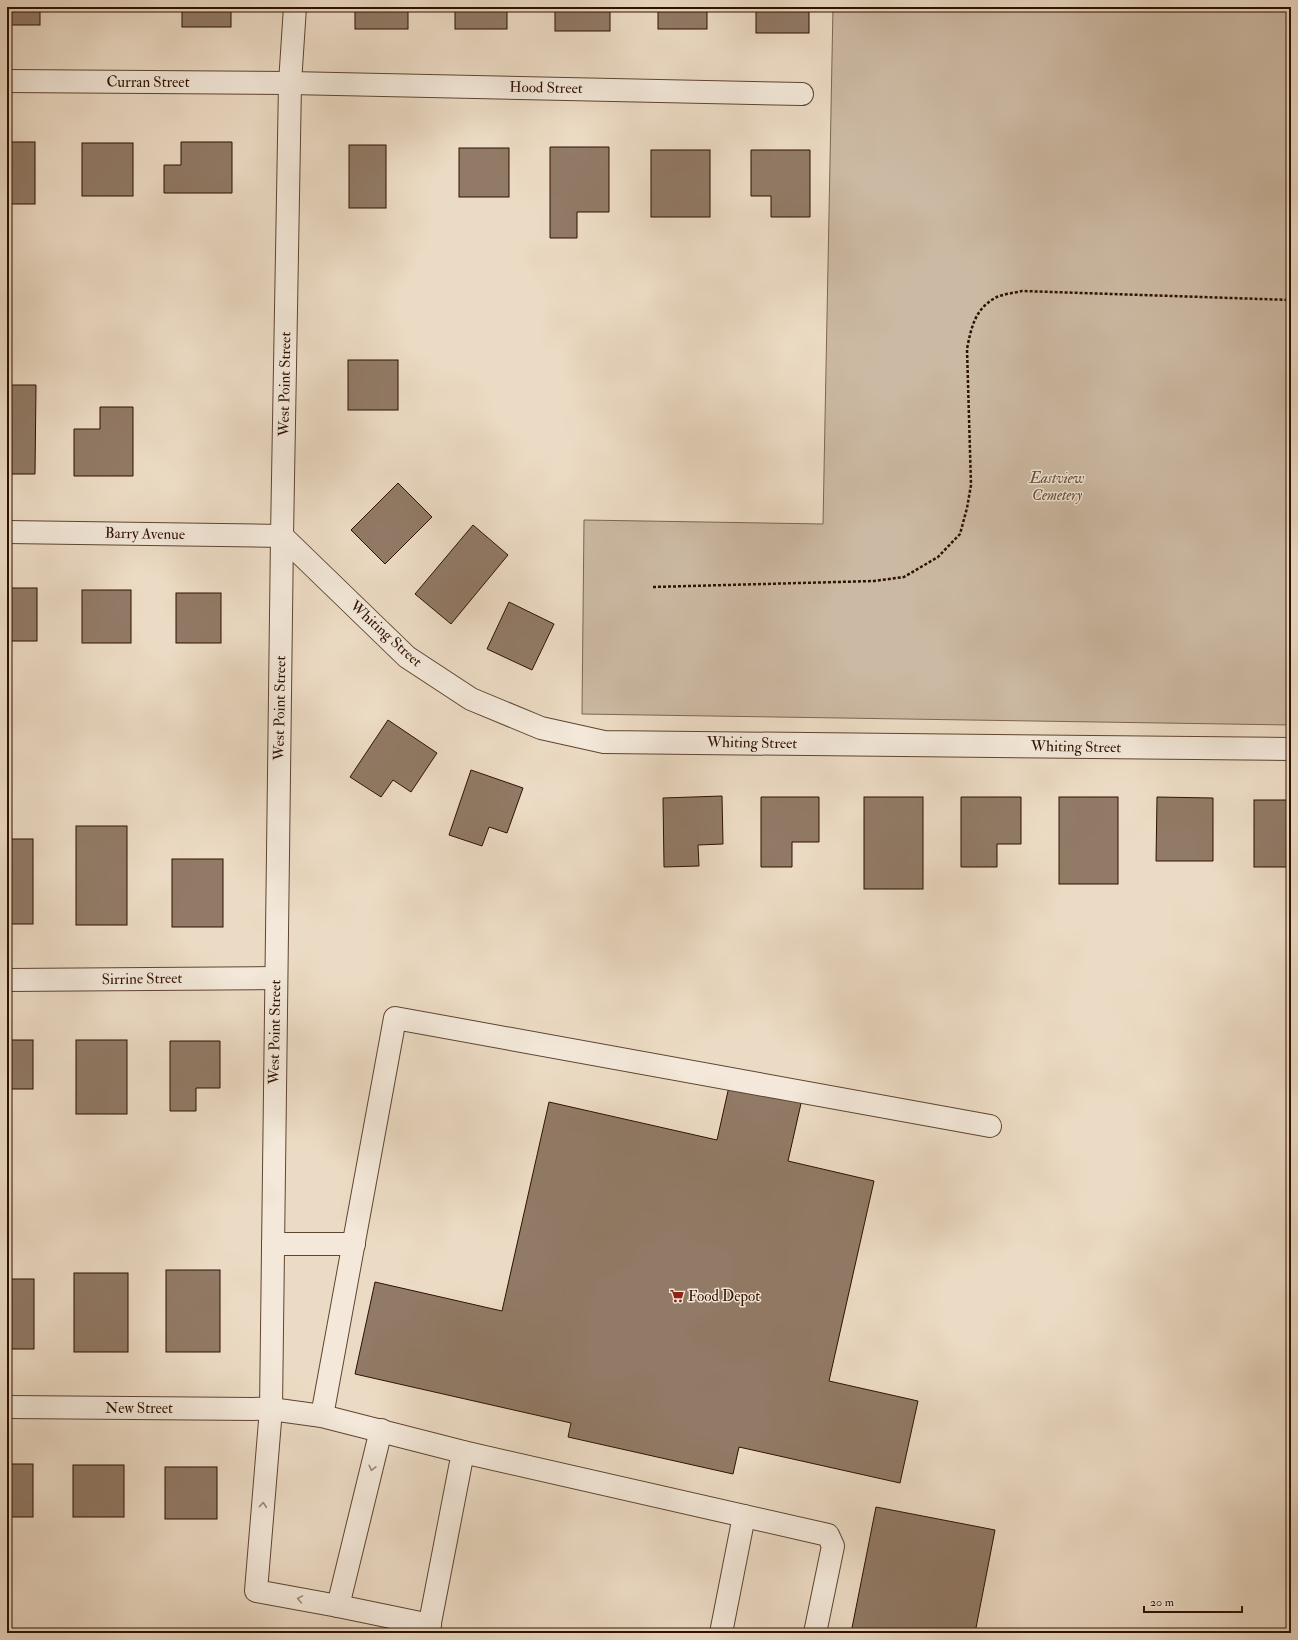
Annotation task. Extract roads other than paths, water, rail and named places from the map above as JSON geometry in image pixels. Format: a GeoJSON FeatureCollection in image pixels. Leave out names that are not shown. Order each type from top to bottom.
{"type":"FeatureCollection","features":[{"type":"Feature","properties":{"kind":"street","name":"West Point Street"},"geometry":{"type":"LineString","coordinates":[[295,7],[290,83],[282,536],[271,1409],[256,1591],[338,1606]]}},
{"type":"Feature","properties":{"kind":"street","name":"Curran Street"},"geometry":{"type":"LineString","coordinates":[[7,81],[290,83]]}},
{"type":"Feature","properties":{"kind":"street","name":"Hood Street"},"geometry":{"type":"LineString","coordinates":[[290,83],[802,94]]}},
{"type":"Feature","properties":{"kind":"street","name":"Barry Avenue"},"geometry":{"type":"LineString","coordinates":[[7,532],[282,536]]}},
{"type":"Feature","properties":{"kind":"street","name":"Whiting Street"},"geometry":{"type":"LineString","coordinates":[[282,536],[408,658],[471,699],[541,728],[604,742],[1291,749]]}},
{"type":"Feature","properties":{"kind":"street","name":"Sirrine Street"},"geometry":{"type":"LineString","coordinates":[[7,980],[276,978]]}},
{"type":"Feature","properties":{"kind":"street"},"geometry":{"type":"LineString","coordinates":[[322,1416],[396,1018],[990,1126]]}},
{"type":"Feature","properties":{"kind":"street"},"geometry":{"type":"LineString","coordinates":[[273,1244],[354,1244]]}},
{"type":"Feature","properties":{"kind":"street","name":"New Street"},"geometry":{"type":"LineString","coordinates":[[7,1407],[271,1409],[322,1416],[463,1452],[828,1535],[833,1546],[815,1633]]}},
{"type":"Feature","properties":{"kind":"street"},"geometry":{"type":"LineString","coordinates":[[381,1430],[338,1606],[429,1629],[463,1452]]}},
{"type":"Feature","properties":{"kind":"street"},"geometry":{"type":"LineString","coordinates":[[721,1633],[744,1516]]}},
{"type":"Feature","properties":{"kind":"place","name":"Food Depot"},"geometry":{"type":"Point","coordinates":[677,1296]}},
{"type":"Feature","properties":{"kind":"park label","name":"Eastview Cemetery"},"geometry":{"type":"Point","coordinates":[1057,486]}}]}
